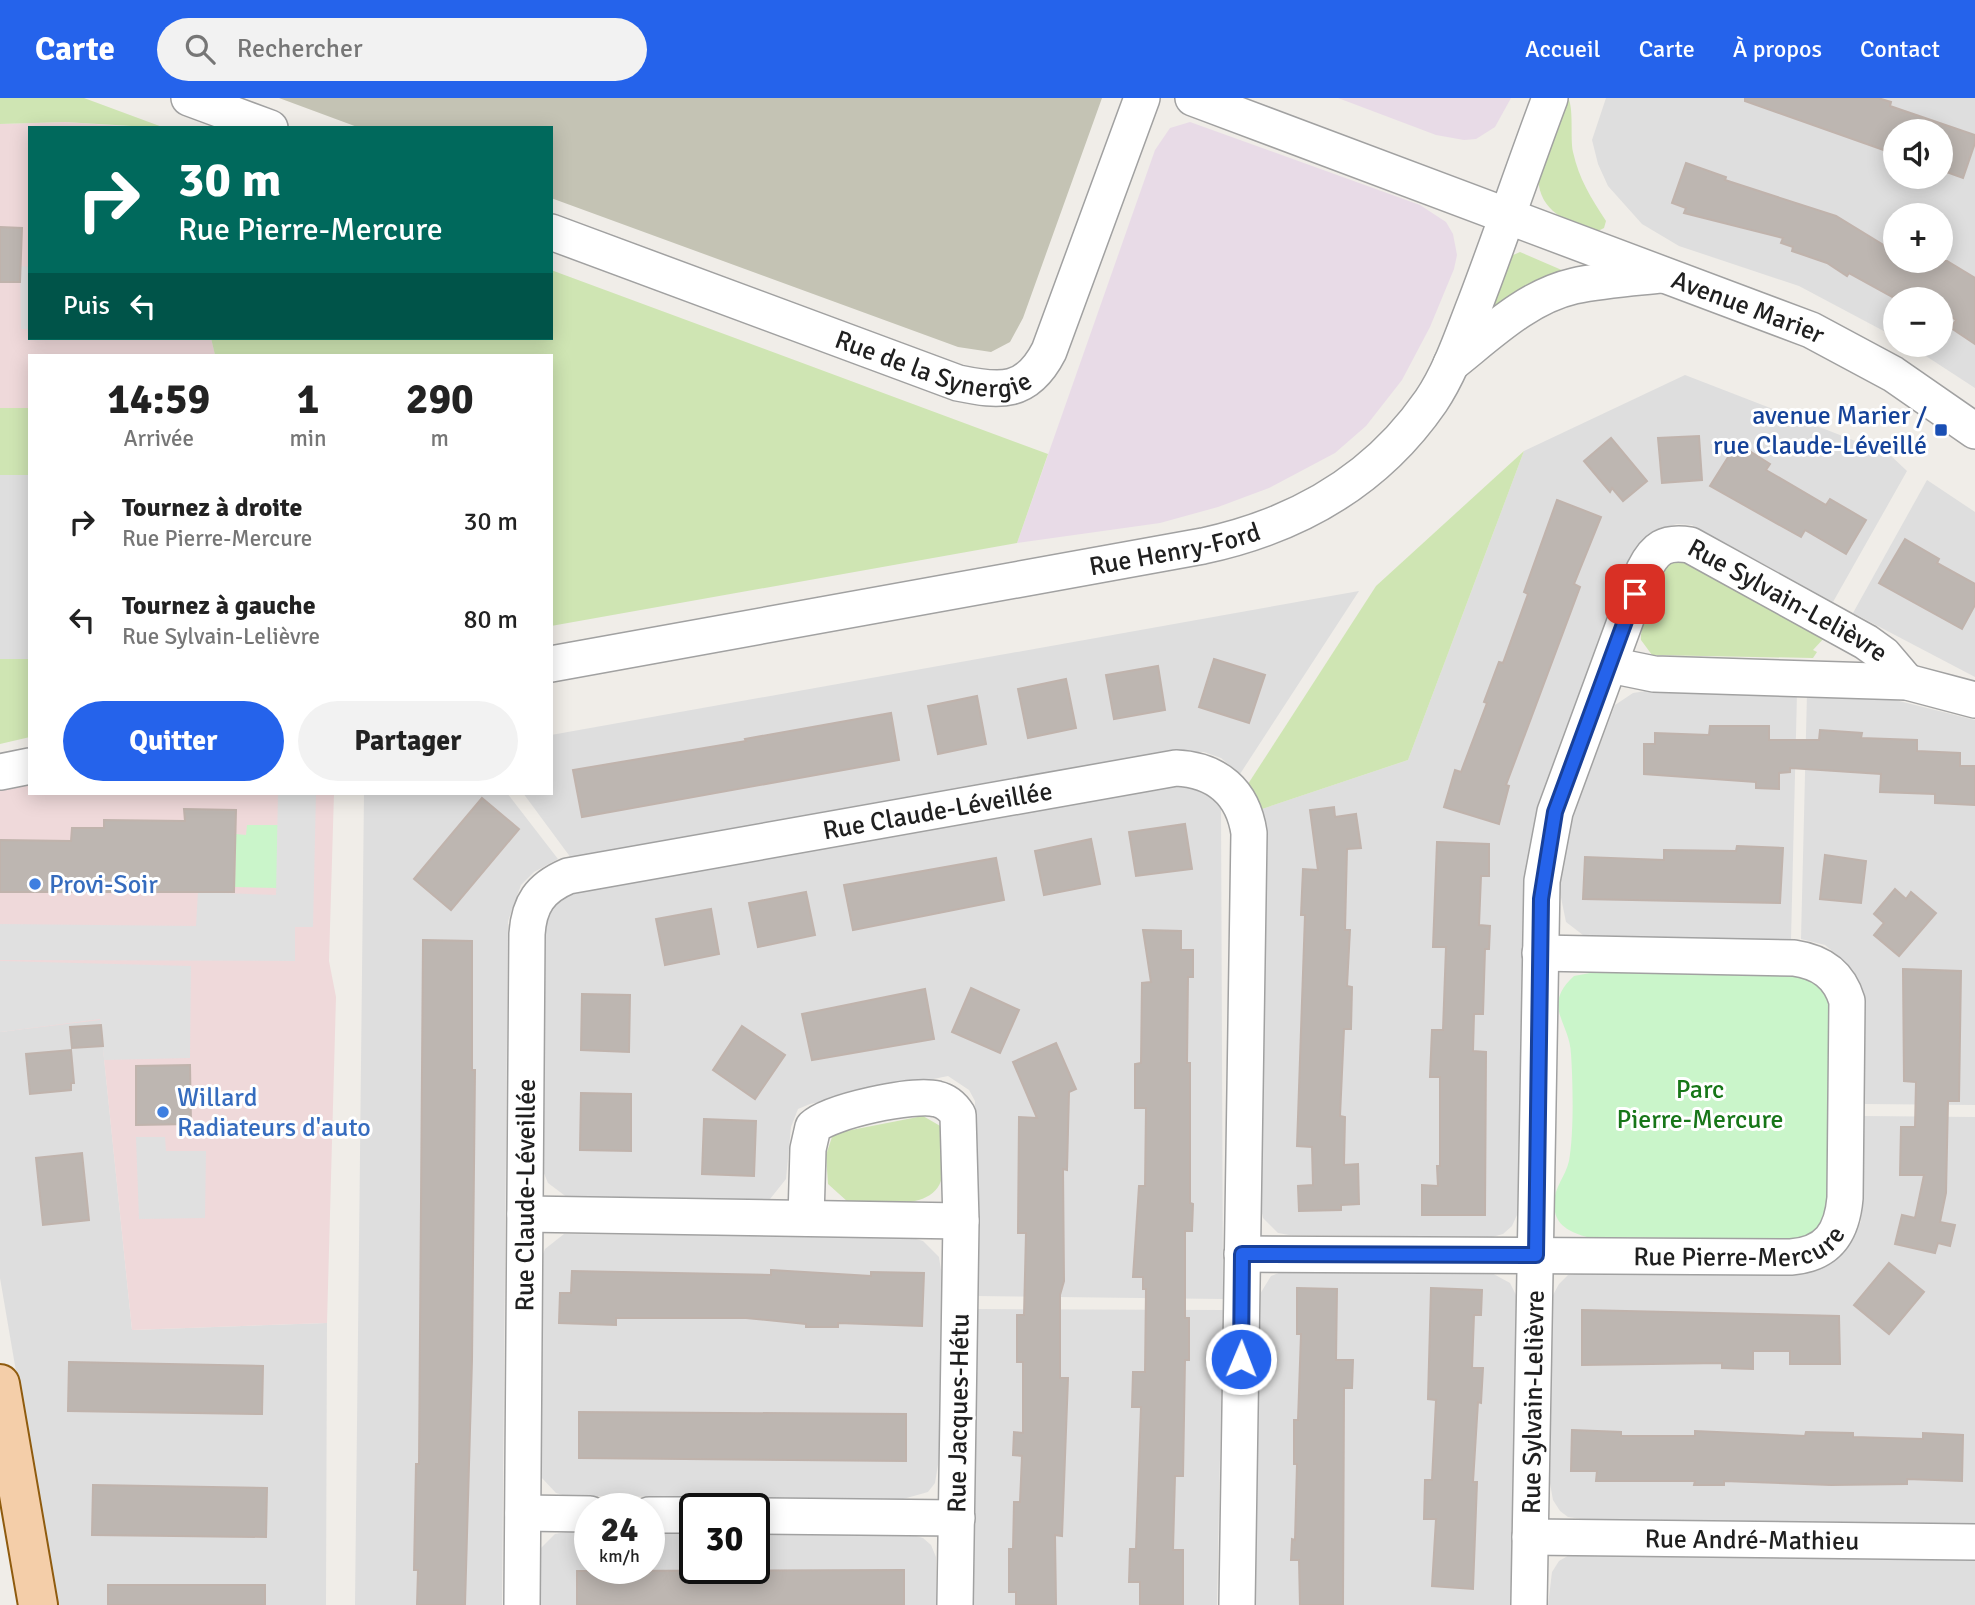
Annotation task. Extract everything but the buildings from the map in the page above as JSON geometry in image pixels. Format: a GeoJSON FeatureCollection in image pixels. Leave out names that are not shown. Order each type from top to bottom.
{"type":"FeatureCollection","features":[{"type":"Feature","properties":{"kind":"main road"},"geometry":{"type":"LineString","coordinates":[[0,1384],[38,1605]]}},
{"type":"Feature","properties":{"kind":"street"},"geometry":{"type":"LineString","coordinates":[[189,98],[265,126]]}},
{"type":"Feature","properties":{"kind":"street","name":"Rue de la Synergie"},"geometry":{"type":"LineString","coordinates":[[553,233],[958,383],[1002,389],[1017,386],[1036,372],[1049,351],[1142,98]]}},
{"type":"Feature","properties":{"kind":"street"},"geometry":{"type":"LineString","coordinates":[[1193,98],[1507,214]]}},
{"type":"Feature","properties":{"kind":"street","name":"Rue Henry-Ford"},"geometry":{"type":"LineString","coordinates":[[553,664],[1248,536],[1310,511],[1360,477],[1413,424],[1431,401],[1451,365],[1550,98]]}},
{"type":"Feature","properties":{"kind":"street","name":"Avenue Marier"},"geometry":{"type":"LineString","coordinates":[[1507,214],[1667,274],[1828,339],[1893,374],[1975,430]]}},
{"type":"Feature","properties":{"kind":"street"},"geometry":{"type":"LineString","coordinates":[[1451,365],[1516,313],[1553,293],[1592,283],[1667,274]]}},
{"type":"Feature","properties":{"kind":"street","name":"Rue Sylvain-Lelièvre"},"geometry":{"type":"LineString","coordinates":[[1529,1605],[1542,881],[1555,812],[1650,558],[1665,544],[1675,543],[1705,552],[1866,642],[1884,655],[1907,682]]}},
{"type":"Feature","properties":{"kind":"street","name":"Rue Sylvain-Lelièvre"},"geometry":{"type":"LineString","coordinates":[[1610,665],[1654,674],[1907,682],[1975,700]]}},
{"type":"Feature","properties":{"kind":"street"},"geometry":{"type":"LineString","coordinates":[[0,772],[28,766]]}},
{"type":"Feature","properties":{"kind":"street","name":"Rue Claude-Léveillée"},"geometry":{"type":"LineString","coordinates":[[522,1605],[528,918],[537,896],[554,882],[587,872],[1160,769],[1192,768],[1209,773],[1231,790],[1245,813],[1249,833],[1237,1605]]}},
{"type":"Feature","properties":{"kind":"street","name":"Rue Pierre-Mercure"},"geometry":{"type":"LineString","coordinates":[[1242,1254],[1791,1257],[1814,1253],[1834,1238],[1844,1214],[1848,1033],[1843,988],[1829,971],[1807,960],[1540,953]]}},
{"type":"Feature","properties":{"kind":"street","name":"Rue Jacques-Hétu"},"geometry":{"type":"LineString","coordinates":[[806,1218],[808,1149],[813,1127],[830,1115],[928,1098],[948,1103],[958,1115],[961,1221],[955,1605]]}},
{"type":"Feature","properties":{"kind":"street"},"geometry":{"type":"LineString","coordinates":[[525,1214],[961,1221]]}},
{"type":"Feature","properties":{"kind":"street"},"geometry":{"type":"LineString","coordinates":[[523,1513],[574,1514]]}},
{"type":"Feature","properties":{"kind":"street"},"geometry":{"type":"LineString","coordinates":[[770,1516],[957,1518]]}},
{"type":"Feature","properties":{"kind":"street","name":"Rue André-Mathieu"},"geometry":{"type":"LineString","coordinates":[[1530,1537],[1975,1542]]}},
{"type":"Feature","properties":{"kind":"shaded area"},"geometry":{"type":"Polygon","coordinates":[[[279,98],[1102,98],[1023,318],[1010,342],[991,352],[958,347],[553,199],[553,126],[355,126],[279,98]]]}},
{"type":"Feature","properties":{"kind":"shaded area"},"geometry":{"type":"Polygon","coordinates":[[[1338,98],[1511,98],[1495,127],[1476,139],[1464,140],[1436,135],[1338,98]]]}},
{"type":"Feature","properties":{"kind":"shaded area"},"geometry":{"type":"Polygon","coordinates":[[[1606,98],[1975,98],[1975,388],[1927,357],[1953,357],[1953,287],[1883,287],[1883,331],[1799,286],[1679,246],[1642,224],[1608,186],[1598,164],[1592,140],[1606,98]]]}},
{"type":"Feature","properties":{"kind":"shaded area"},"geometry":{"type":"Polygon","coordinates":[[[65,122],[123,126],[28,126],[28,340],[211,340],[215,354],[28,354],[28,408],[0,408],[0,124],[65,122]]]}},
{"type":"Feature","properties":{"kind":"shaded area"},"geometry":{"type":"Polygon","coordinates":[[[1190,122],[1420,205],[1446,222],[1453,234],[1457,255],[1454,269],[1430,327],[1402,380],[1366,426],[1335,453],[1269,488],[1218,507],[1160,523],[1017,543],[1155,150],[1170,128],[1190,122]]]}},
{"type":"Feature","properties":{"kind":"shaded area"},"geometry":{"type":"Polygon","coordinates":[[[20,266],[28,267],[28,329],[21,329],[20,266]]]}},
{"type":"Feature","properties":{"kind":"shaded area"},"geometry":{"type":"Polygon","coordinates":[[[1685,375],[1889,454],[1907,471],[1833,602],[1692,525],[1677,524],[1662,528],[1638,546],[1629,558],[1538,809],[1530,844],[1526,871],[1521,1206],[1512,1226],[1503,1234],[1492,1237],[1278,1233],[1263,1218],[1261,1208],[1266,829],[1262,809],[1408,760],[1524,451],[1685,375]]]}},
{"type":"Feature","properties":{"kind":"shaded area"},"geometry":{"type":"Polygon","coordinates":[[[0,475],[28,475],[28,659],[0,659],[0,475]]]}},
{"type":"Feature","properties":{"kind":"shaded area"},"geometry":{"type":"Polygon","coordinates":[[[1927,480],[1975,512],[1975,677],[1853,613],[1927,480]]]}},
{"type":"Feature","properties":{"kind":"shaded area"},"geometry":{"type":"Polygon","coordinates":[[[1359,591],[1240,774],[1221,758],[1204,752],[1169,751],[571,858],[524,795],[553,795],[553,735],[1359,591]]]}},
{"type":"Feature","properties":{"kind":"shaded area"},"geometry":{"type":"Polygon","coordinates":[[[1633,693],[1797,693],[1791,940],[1592,937],[1583,935],[1566,922],[1559,888],[1567,835],[1579,799],[1615,705],[1633,693]]]}},
{"type":"Feature","properties":{"kind":"shaded area"},"geometry":{"type":"Polygon","coordinates":[[[1807,693],[1879,696],[1975,720],[1975,1105],[1864,1104],[1865,1005],[1861,986],[1853,970],[1825,945],[1801,939],[1807,693]]]}},
{"type":"Feature","properties":{"kind":"shaded area"},"geometry":{"type":"Polygon","coordinates":[[[28,781],[28,795],[334,795],[329,961],[336,997],[327,1323],[132,1330],[100,1020],[0,1032],[0,786],[28,781]]]}},
{"type":"Feature","properties":{"kind":"shaded area"},"geometry":{"type":"Polygon","coordinates":[[[1172,785],[1187,785],[1212,796],[1221,805],[1223,1299],[975,1296],[975,1101],[969,1090],[948,1076],[810,1104],[798,1109],[791,1127],[786,1179],[770,1199],[757,1203],[568,1198],[548,1183],[543,1171],[545,924],[547,911],[554,903],[574,892],[1172,785]]]}},
{"type":"Feature","properties":{"kind":"shaded area"},"geometry":{"type":"Polygon","coordinates":[[[278,795],[316,795],[313,927],[295,927],[295,961],[0,960],[0,924],[196,926],[198,892],[276,895],[278,795]]]}},
{"type":"Feature","properties":{"kind":"shaded area"},"geometry":{"type":"Polygon","coordinates":[[[364,795],[509,795],[558,859],[534,872],[521,885],[508,921],[502,1605],[355,1605],[364,795]]]}},
{"type":"Feature","properties":{"kind":"shaded area"},"geometry":{"type":"Polygon","coordinates":[[[0,961],[191,966],[190,1058],[104,1060],[100,1019],[0,1032],[0,961]]]}},
{"type":"Feature","properties":{"kind":"shaded area"},"geometry":{"type":"Polygon","coordinates":[[[100,1019],[132,1330],[327,1323],[326,1605],[56,1605],[0,1278],[0,1032],[100,1019]]]}},
{"type":"Feature","properties":{"kind":"shaded area"},"geometry":{"type":"Polygon","coordinates":[[[1863,1116],[1975,1117],[1975,1524],[1582,1519],[1568,1517],[1560,1511],[1553,1500],[1550,1483],[1553,1295],[1559,1284],[1568,1275],[1609,1270],[1797,1274],[1817,1271],[1837,1258],[1852,1241],[1861,1221],[1863,1116]]]}},
{"type":"Feature","properties":{"kind":"shaded area"},"geometry":{"type":"Polygon","coordinates":[[[136,1137],[165,1137],[166,1151],[206,1151],[205,1218],[139,1219],[136,1137]]]}},
{"type":"Feature","properties":{"kind":"shaded area"},"geometry":{"type":"Polygon","coordinates":[[[564,1234],[909,1237],[923,1241],[939,1257],[941,1270],[940,1453],[935,1483],[928,1492],[903,1499],[770,1498],[770,1493],[679,1493],[679,1497],[665,1497],[665,1493],[574,1493],[574,1496],[556,1493],[541,1477],[538,1465],[541,1260],[545,1249],[564,1234]]]}},
{"type":"Feature","properties":{"kind":"shaded area"},"geometry":{"type":"Polygon","coordinates":[[[1284,1271],[1488,1271],[1510,1283],[1518,1299],[1514,1605],[1254,1605],[1260,1294],[1271,1276],[1284,1271]]]}},
{"type":"Feature","properties":{"kind":"shaded area"},"geometry":{"type":"Polygon","coordinates":[[[976,1309],[1223,1310],[1217,1605],[971,1605],[976,1309]]]}},
{"type":"Feature","properties":{"kind":"shaded area"},"geometry":{"type":"Polygon","coordinates":[[[574,1531],[574,1584],[665,1584],[665,1531],[679,1532],[679,1584],[770,1584],[770,1532],[909,1534],[923,1538],[931,1545],[936,1557],[936,1605],[537,1605],[539,1550],[555,1534],[574,1531]]]}},
{"type":"Feature","properties":{"kind":"shaded area"},"geometry":{"type":"Polygon","coordinates":[[[1571,1554],[1975,1559],[1975,1605],[1548,1605],[1552,1572],[1559,1561],[1571,1554]]]}},
{"type":"Feature","properties":{"kind":"green space"},"geometry":{"type":"Polygon","coordinates":[[[0,98],[84,98],[160,126],[65,122],[0,124],[0,98]]]}},
{"type":"Feature","properties":{"kind":"green space"},"geometry":{"type":"Polygon","coordinates":[[[1568,98],[1576,162],[1586,188],[1606,221],[1604,228],[1596,232],[1557,214],[1544,200],[1540,190],[1538,178],[1568,98]]]}},
{"type":"Feature","properties":{"kind":"green space"},"geometry":{"type":"Polygon","coordinates":[[[1520,252],[1564,271],[1491,310],[1511,256],[1520,252]]]}},
{"type":"Feature","properties":{"kind":"green space"},"geometry":{"type":"Polygon","coordinates":[[[553,271],[1048,454],[1017,543],[553,626],[553,354],[215,354],[211,340],[553,340],[553,271]]]}},
{"type":"Feature","properties":{"kind":"green space"},"geometry":{"type":"Polygon","coordinates":[[[0,408],[28,408],[28,475],[0,475],[0,408]]]}},
{"type":"Feature","properties":{"kind":"green space"},"geometry":{"type":"Polygon","coordinates":[[[1524,451],[1408,760],[1262,809],[1248,784],[1376,586],[1524,451]]]}},
{"type":"Feature","properties":{"kind":"green space"},"geometry":{"type":"Polygon","coordinates":[[[1684,560],[1825,637],[1813,650],[1817,652],[1813,658],[1652,655],[1641,640],[1650,601],[1659,578],[1668,565],[1684,560]]]}},
{"type":"Feature","properties":{"kind":"green space"},"geometry":{"type":"Polygon","coordinates":[[[0,659],[28,659],[28,737],[0,744],[0,659]]]}},
{"type":"Feature","properties":{"kind":"green space"},"geometry":{"type":"Polygon","coordinates":[[[247,825],[278,825],[277,888],[235,887],[236,834],[246,835],[247,825]]]}},
{"type":"Feature","properties":{"kind":"green space","name":"Parc Pierre-Mercure"},"geometry":{"type":"Polygon","coordinates":[[[1601,971],[1797,975],[1808,978],[1821,988],[1830,1002],[1828,1207],[1819,1229],[1801,1239],[1587,1237],[1559,1222],[1554,1205],[1556,1191],[1569,1161],[1573,1108],[1571,1054],[1558,1005],[1559,996],[1574,976],[1601,971]]]}},
{"type":"Feature","properties":{"kind":"green space"},"geometry":{"type":"Polygon","coordinates":[[[923,1116],[942,1127],[942,1177],[937,1188],[928,1196],[903,1203],[848,1202],[828,1184],[826,1155],[832,1137],[841,1132],[923,1116]]]}},
{"type":"Feature","properties":{"kind":"place","name":"avenue Marier / rue Claude-Léveillé"},"geometry":{"type":"Point","coordinates":[1941,430]}},
{"type":"Feature","properties":{"kind":"place","name":"Provi-Soir"},"geometry":{"type":"Point","coordinates":[35,884]}},
{"type":"Feature","properties":{"kind":"place","name":"Willard Radiateurs d'auto"},"geometry":{"type":"Point","coordinates":[163,1112]}},
{"type":"Feature","properties":{"kind":"route"},"geometry":{"type":"LineString","coordinates":[[1241,1359],[1242,1254],[1536,1255],[1542,881],[1555,812],[1635,594]]}}]}
